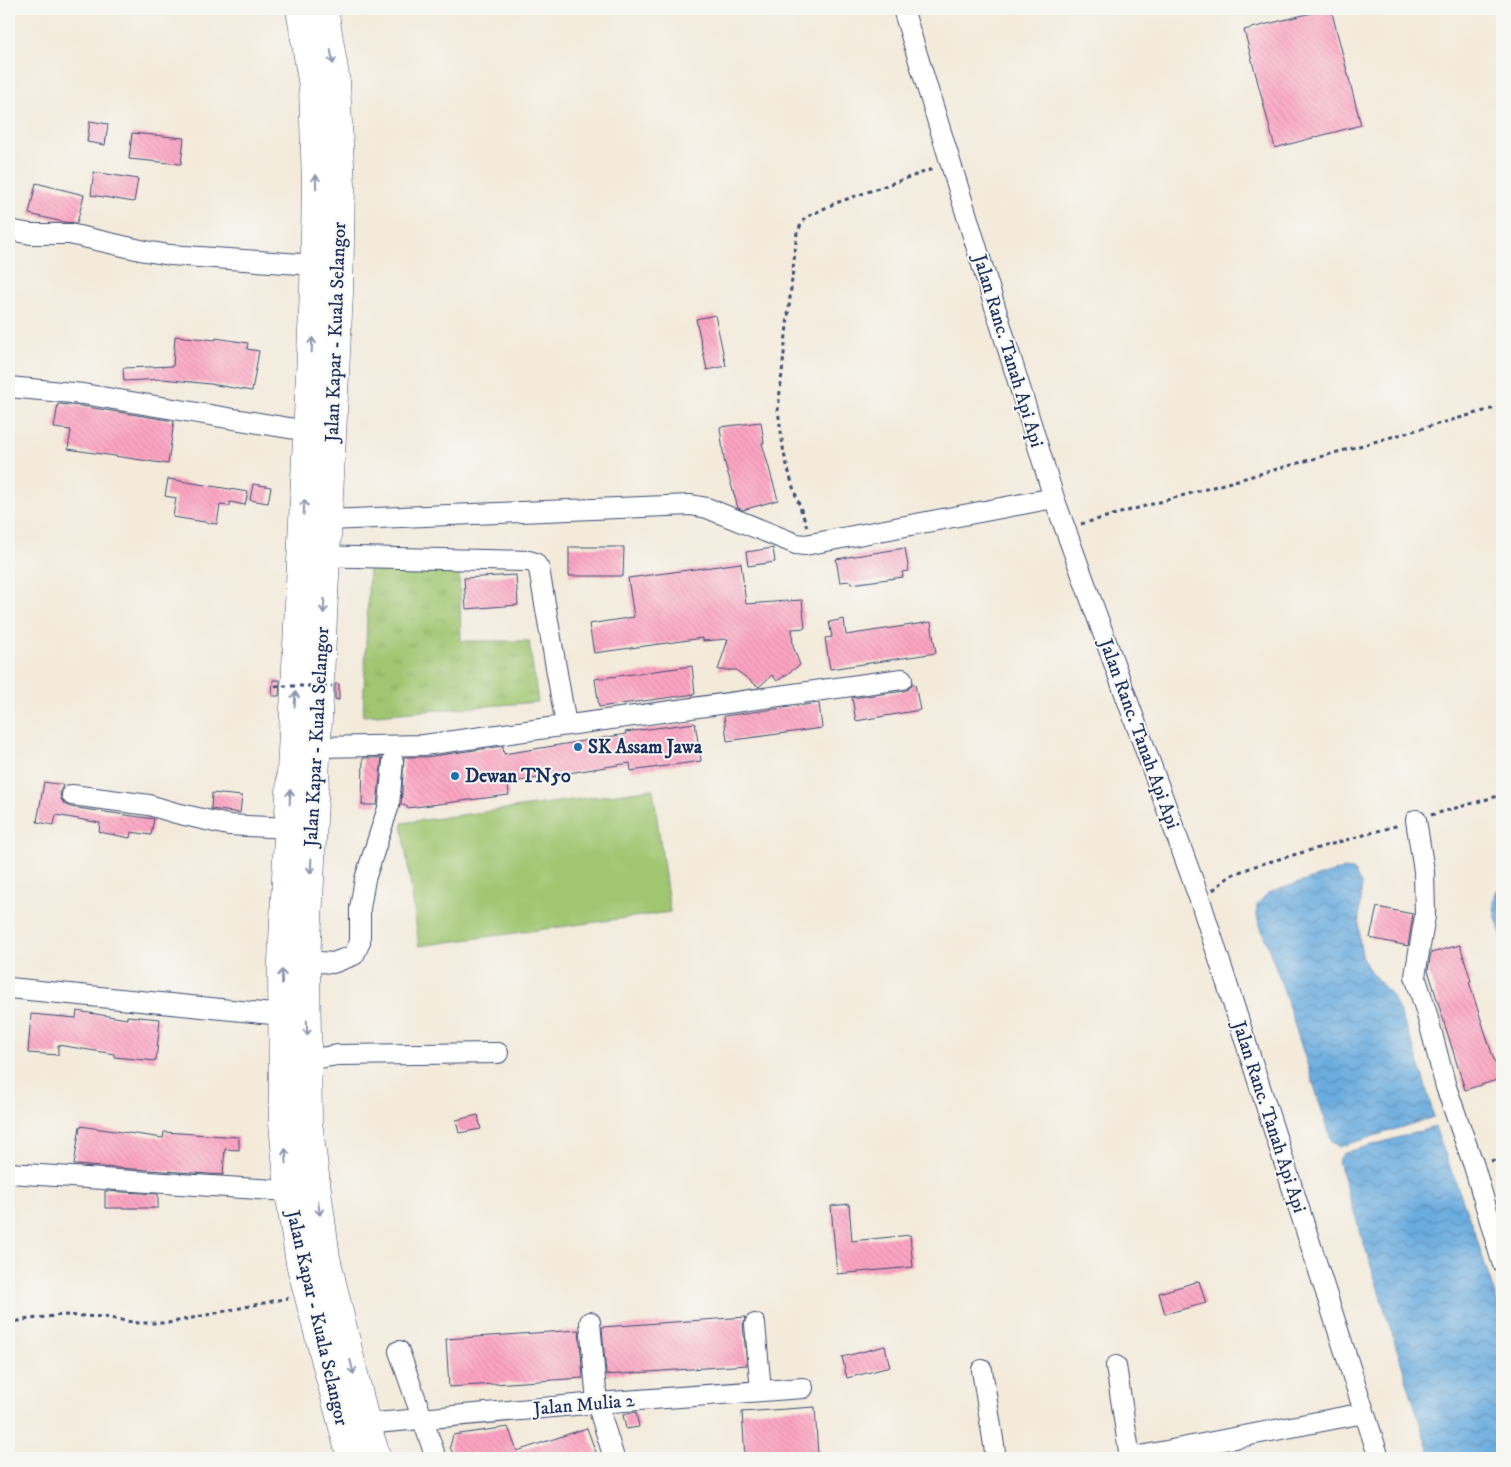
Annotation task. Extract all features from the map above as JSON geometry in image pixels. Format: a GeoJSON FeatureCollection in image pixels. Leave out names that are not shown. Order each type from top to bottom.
{"type":"FeatureCollection","features":[{"type":"Feature","properties":{"kind":"highway","name":"Jalan Kapar - Kuala Selangor"},"geometry":{"type":"LineString","coordinates":[[300,9],[313,86],[316,185],[315,266],[308,431],[314,556],[305,747],[308,1122],[326,1258],[354,1426],[351,1458]]}},
{"type":"Feature","properties":{"kind":"highway","name":"Jalan Kapar - Kuala Selangor"},"geometry":{"type":"LineString","coordinates":[[314,556],[328,520],[339,302],[341,186],[336,82],[324,9]]}},
{"type":"Feature","properties":{"kind":"highway","name":"Jalan Kapar - Kuala Selangor"},"geometry":{"type":"LineString","coordinates":[[305,747],[289,828],[282,962],[283,1123],[289,1191],[300,1263],[308,1294],[354,1426],[376,1458]]}},
{"type":"Feature","properties":{"kind":"street","name":"Jalan Ranc. Tanah Api Api"},"geometry":{"type":"LineString","coordinates":[[903,9],[1054,498],[1201,903],[1379,1458]]}},
{"type":"Feature","properties":{"kind":"street"},"geometry":{"type":"LineString","coordinates":[[9,230],[30,234],[70,234],[170,255],[315,266]]}},
{"type":"Feature","properties":{"kind":"street"},"geometry":{"type":"LineString","coordinates":[[9,387],[83,394],[308,431]]}},
{"type":"Feature","properties":{"kind":"street"},"geometry":{"type":"LineString","coordinates":[[328,520],[691,505],[707,508],[796,544],[805,545],[1054,498]]}},
{"type":"Feature","properties":{"kind":"street"},"geometry":{"type":"LineString","coordinates":[[314,556],[529,560],[536,563],[539,569],[566,725]]}},
{"type":"Feature","properties":{"kind":"street"},"geometry":{"type":"LineString","coordinates":[[305,747],[424,745],[902,679]]}},
{"type":"Feature","properties":{"kind":"street"},"geometry":{"type":"LineString","coordinates":[[306,961],[334,963],[354,955],[360,942],[360,908],[365,879],[389,805],[393,761]]}},
{"type":"Feature","properties":{"kind":"street"},"geometry":{"type":"LineString","coordinates":[[72,795],[149,804],[211,822],[289,828]]}},
{"type":"Feature","properties":{"kind":"street"},"geometry":{"type":"LineString","coordinates":[[1416,820],[1424,871],[1425,916],[1415,976],[1446,1087],[1474,1166],[1502,1262]]}},
{"type":"Feature","properties":{"kind":"street"},"geometry":{"type":"LineString","coordinates":[[9,988],[282,1015]]}},
{"type":"Feature","properties":{"kind":"street"},"geometry":{"type":"LineString","coordinates":[[308,1060],[338,1056],[498,1054]]}},
{"type":"Feature","properties":{"kind":"street"},"geometry":{"type":"LineString","coordinates":[[9,1172],[289,1191]]}},
{"type":"Feature","properties":{"kind":"street"},"geometry":{"type":"LineString","coordinates":[[590,1322],[597,1403],[614,1458]]}},
{"type":"Feature","properties":{"kind":"street"},"geometry":{"type":"LineString","coordinates":[[755,1324],[761,1391]]}},
{"type":"Feature","properties":{"kind":"street"},"geometry":{"type":"LineString","coordinates":[[399,1351],[436,1458]]}},
{"type":"Feature","properties":{"kind":"street"},"geometry":{"type":"LineString","coordinates":[[1116,1366],[1130,1458],[1364,1413]]}},
{"type":"Feature","properties":{"kind":"street"},"geometry":{"type":"LineString","coordinates":[[982,1370],[996,1458]]}},
{"type":"Feature","properties":{"kind":"street","name":"Jalan Mulia 2"},"geometry":{"type":"LineString","coordinates":[[354,1426],[597,1403],[803,1388]]}},
{"type":"Feature","properties":{"kind":"path"},"geometry":{"type":"LineString","coordinates":[[814,544],[802,515],[784,454],[778,410],[797,232],[805,218],[833,204],[950,162]]}},
{"type":"Feature","properties":{"kind":"path"},"geometry":{"type":"LineString","coordinates":[[1064,528],[1502,406]]}},
{"type":"Feature","properties":{"kind":"path"},"geometry":{"type":"LineString","coordinates":[[275,686],[332,686]]}},
{"type":"Feature","properties":{"kind":"path"},"geometry":{"type":"LineString","coordinates":[[1201,903],[1231,874],[1502,795]]}},
{"type":"Feature","properties":{"kind":"path"},"geometry":{"type":"LineString","coordinates":[[9,1324],[22,1320],[64,1315],[104,1317],[138,1323],[168,1323],[308,1294]]}},
{"type":"Feature","properties":{"kind":"green space"},"geometry":{"type":"Polygon","coordinates":[[[369,569],[459,569],[461,641],[529,641],[538,702],[363,716],[369,569]]]}},
{"type":"Feature","properties":{"kind":"green space"},"geometry":{"type":"Polygon","coordinates":[[[653,789],[670,912],[419,946],[402,823],[653,789]]]}},
{"type":"Feature","properties":{"kind":"water"},"geometry":{"type":"Polygon","coordinates":[[[1342,869],[1353,870],[1362,885],[1359,928],[1364,960],[1396,1004],[1418,1060],[1434,1117],[1339,1147],[1332,1142],[1279,976],[1257,917],[1257,905],[1268,893],[1342,869]]]}},
{"type":"Feature","properties":{"kind":"water"},"geometry":{"type":"Polygon","coordinates":[[[1502,889],[1502,937],[1495,914],[1494,902],[1497,890],[1502,889]]]}},
{"type":"Feature","properties":{"kind":"water"},"geometry":{"type":"Polygon","coordinates":[[[1435,1127],[1475,1233],[1502,1317],[1502,1458],[1431,1458],[1338,1161],[1344,1153],[1435,1127]]]}},
{"type":"Feature","properties":{"kind":"building"},"geometry":{"type":"Polygon","coordinates":[[[1331,9],[1361,125],[1275,148],[1244,30],[1331,9]]]}},
{"type":"Feature","properties":{"kind":"building"},"geometry":{"type":"Polygon","coordinates":[[[90,121],[108,124],[105,145],[87,142],[90,121]]]}},
{"type":"Feature","properties":{"kind":"building"},"geometry":{"type":"Polygon","coordinates":[[[132,133],[184,138],[181,164],[129,159],[132,133]]]}},
{"type":"Feature","properties":{"kind":"building"},"geometry":{"type":"Polygon","coordinates":[[[94,172],[138,179],[134,202],[91,195],[94,172]]]}},
{"type":"Feature","properties":{"kind":"building"},"geometry":{"type":"Polygon","coordinates":[[[36,183],[84,195],[77,223],[63,222],[29,214],[36,183]]]}},
{"type":"Feature","properties":{"kind":"building"},"geometry":{"type":"Polygon","coordinates":[[[715,315],[726,366],[707,370],[696,319],[715,315]]]}},
{"type":"Feature","properties":{"kind":"building"},"geometry":{"type":"Polygon","coordinates":[[[175,336],[216,340],[216,338],[248,343],[247,349],[259,351],[252,391],[163,379],[124,381],[123,368],[173,366],[175,336]]]}},
{"type":"Feature","properties":{"kind":"building"},"geometry":{"type":"Polygon","coordinates":[[[58,404],[174,421],[168,464],[68,449],[71,430],[54,428],[58,404]]]}},
{"type":"Feature","properties":{"kind":"building"},"geometry":{"type":"Polygon","coordinates":[[[761,422],[764,443],[762,443],[778,500],[743,510],[738,508],[724,460],[720,427],[761,422]]]}},
{"type":"Feature","properties":{"kind":"building"},"geometry":{"type":"Polygon","coordinates":[[[168,479],[248,492],[245,505],[230,502],[230,506],[220,505],[217,524],[173,517],[176,498],[165,496],[168,479]]]}},
{"type":"Feature","properties":{"kind":"building"},"geometry":{"type":"Polygon","coordinates":[[[253,484],[271,487],[268,503],[250,500],[253,484]]]}},
{"type":"Feature","properties":{"kind":"building"},"geometry":{"type":"Polygon","coordinates":[[[569,547],[624,547],[623,576],[569,576],[569,547]]]}},
{"type":"Feature","properties":{"kind":"building"},"geometry":{"type":"Polygon","coordinates":[[[773,548],[775,562],[748,566],[746,552],[773,548]]]}},
{"type":"Feature","properties":{"kind":"building"},"geometry":{"type":"Polygon","coordinates":[[[905,548],[909,571],[902,572],[903,577],[851,584],[850,581],[840,582],[836,559],[905,548]]]}},
{"type":"Feature","properties":{"kind":"building"},"geometry":{"type":"Polygon","coordinates":[[[741,563],[746,604],[802,600],[805,628],[792,629],[793,646],[800,665],[777,681],[772,675],[759,687],[736,670],[718,670],[728,639],[703,641],[703,638],[594,653],[589,624],[634,617],[628,578],[741,563]]]}},
{"type":"Feature","properties":{"kind":"building"},"geometry":{"type":"Polygon","coordinates":[[[516,575],[518,605],[466,609],[464,578],[516,575]]]}},
{"type":"Feature","properties":{"kind":"building"},"geometry":{"type":"Polygon","coordinates":[[[844,619],[846,635],[931,622],[936,653],[830,669],[825,638],[832,637],[829,622],[844,619]]]}},
{"type":"Feature","properties":{"kind":"building"},"geometry":{"type":"Polygon","coordinates":[[[692,666],[695,694],[599,707],[595,679],[692,666]]]}},
{"type":"Feature","properties":{"kind":"building"},"geometry":{"type":"Polygon","coordinates":[[[273,680],[280,680],[279,696],[272,696],[273,680]]]}},
{"type":"Feature","properties":{"kind":"building"},"geometry":{"type":"Polygon","coordinates":[[[335,684],[339,684],[339,700],[335,699],[335,684]]]}},
{"type":"Feature","properties":{"kind":"building"},"geometry":{"type":"Polygon","coordinates":[[[912,684],[915,684],[920,710],[856,721],[852,698],[904,691],[909,689],[912,684]]]}},
{"type":"Feature","properties":{"kind":"building"},"geometry":{"type":"Polygon","coordinates":[[[819,703],[822,728],[727,741],[724,716],[819,703]]]}},
{"type":"Feature","properties":{"kind":"building"},"geometry":{"type":"Polygon","coordinates":[[[695,723],[701,761],[631,771],[630,763],[508,783],[509,795],[407,808],[407,806],[401,805],[404,757],[426,757],[503,746],[504,754],[626,734],[625,732],[695,723]]]}},
{"type":"Feature","properties":{"kind":"building"},"geometry":{"type":"Polygon","coordinates":[[[363,758],[382,758],[377,805],[362,805],[363,758]]]}},
{"type":"Feature","properties":{"kind":"building"},"geometry":{"type":"Polygon","coordinates":[[[44,782],[63,785],[60,793],[61,799],[64,804],[70,807],[154,819],[151,835],[131,832],[130,838],[99,832],[100,823],[56,815],[54,825],[37,822],[44,782]]]}},
{"type":"Feature","properties":{"kind":"building"},"geometry":{"type":"Polygon","coordinates":[[[212,793],[242,796],[240,813],[211,809],[212,793]]]}},
{"type":"Feature","properties":{"kind":"building"},"geometry":{"type":"Polygon","coordinates":[[[1377,907],[1413,914],[1408,946],[1370,938],[1377,907]]]}},
{"type":"Feature","properties":{"kind":"building"},"geometry":{"type":"Polygon","coordinates":[[[1460,945],[1471,981],[1469,982],[1500,1079],[1465,1090],[1428,970],[1431,953],[1460,945]]]}},
{"type":"Feature","properties":{"kind":"building"},"geometry":{"type":"Polygon","coordinates":[[[77,1011],[127,1019],[127,1016],[160,1019],[156,1061],[114,1057],[114,1054],[58,1045],[58,1055],[28,1053],[31,1014],[76,1018],[77,1011]]]}},
{"type":"Feature","properties":{"kind":"building"},"geometry":{"type":"Polygon","coordinates":[[[478,1115],[481,1129],[459,1133],[456,1120],[478,1115]]]}},
{"type":"Feature","properties":{"kind":"building"},"geometry":{"type":"Polygon","coordinates":[[[80,1126],[163,1138],[164,1132],[239,1137],[239,1150],[225,1149],[223,1175],[74,1165],[80,1126]]]}},
{"type":"Feature","properties":{"kind":"building"},"geometry":{"type":"Polygon","coordinates":[[[105,1191],[158,1194],[158,1208],[105,1208],[105,1191]]]}},
{"type":"Feature","properties":{"kind":"building"},"geometry":{"type":"Polygon","coordinates":[[[849,1204],[852,1241],[910,1235],[913,1267],[837,1274],[831,1206],[849,1204]]]}},
{"type":"Feature","properties":{"kind":"building"},"geometry":{"type":"Polygon","coordinates":[[[1199,1281],[1206,1303],[1165,1314],[1159,1293],[1199,1281]]]}},
{"type":"Feature","properties":{"kind":"building"},"geometry":{"type":"Polygon","coordinates":[[[746,1317],[743,1325],[747,1365],[606,1375],[602,1327],[746,1317]]]}},
{"type":"Feature","properties":{"kind":"building"},"geometry":{"type":"Polygon","coordinates":[[[579,1330],[583,1378],[449,1387],[446,1339],[579,1330]]]}},
{"type":"Feature","properties":{"kind":"building"},"geometry":{"type":"Polygon","coordinates":[[[885,1346],[890,1367],[847,1378],[842,1357],[885,1346]]]}},
{"type":"Feature","properties":{"kind":"building"},"geometry":{"type":"Polygon","coordinates":[[[815,1407],[818,1455],[745,1458],[742,1412],[815,1407]]]}},
{"type":"Feature","properties":{"kind":"building"},"geometry":{"type":"Polygon","coordinates":[[[636,1412],[639,1427],[626,1429],[623,1415],[636,1412]]]}},
{"type":"Feature","properties":{"kind":"building"},"geometry":{"type":"Polygon","coordinates":[[[508,1427],[517,1451],[587,1428],[598,1458],[455,1458],[450,1447],[453,1435],[508,1427]]]}},
{"type":"Feature","properties":{"kind":"place","name":"SK Assam Jawa"},"geometry":{"type":"Point","coordinates":[578,747]}},
{"type":"Feature","properties":{"kind":"place","name":"Dewan TN50"},"geometry":{"type":"Point","coordinates":[455,776]}}]}
